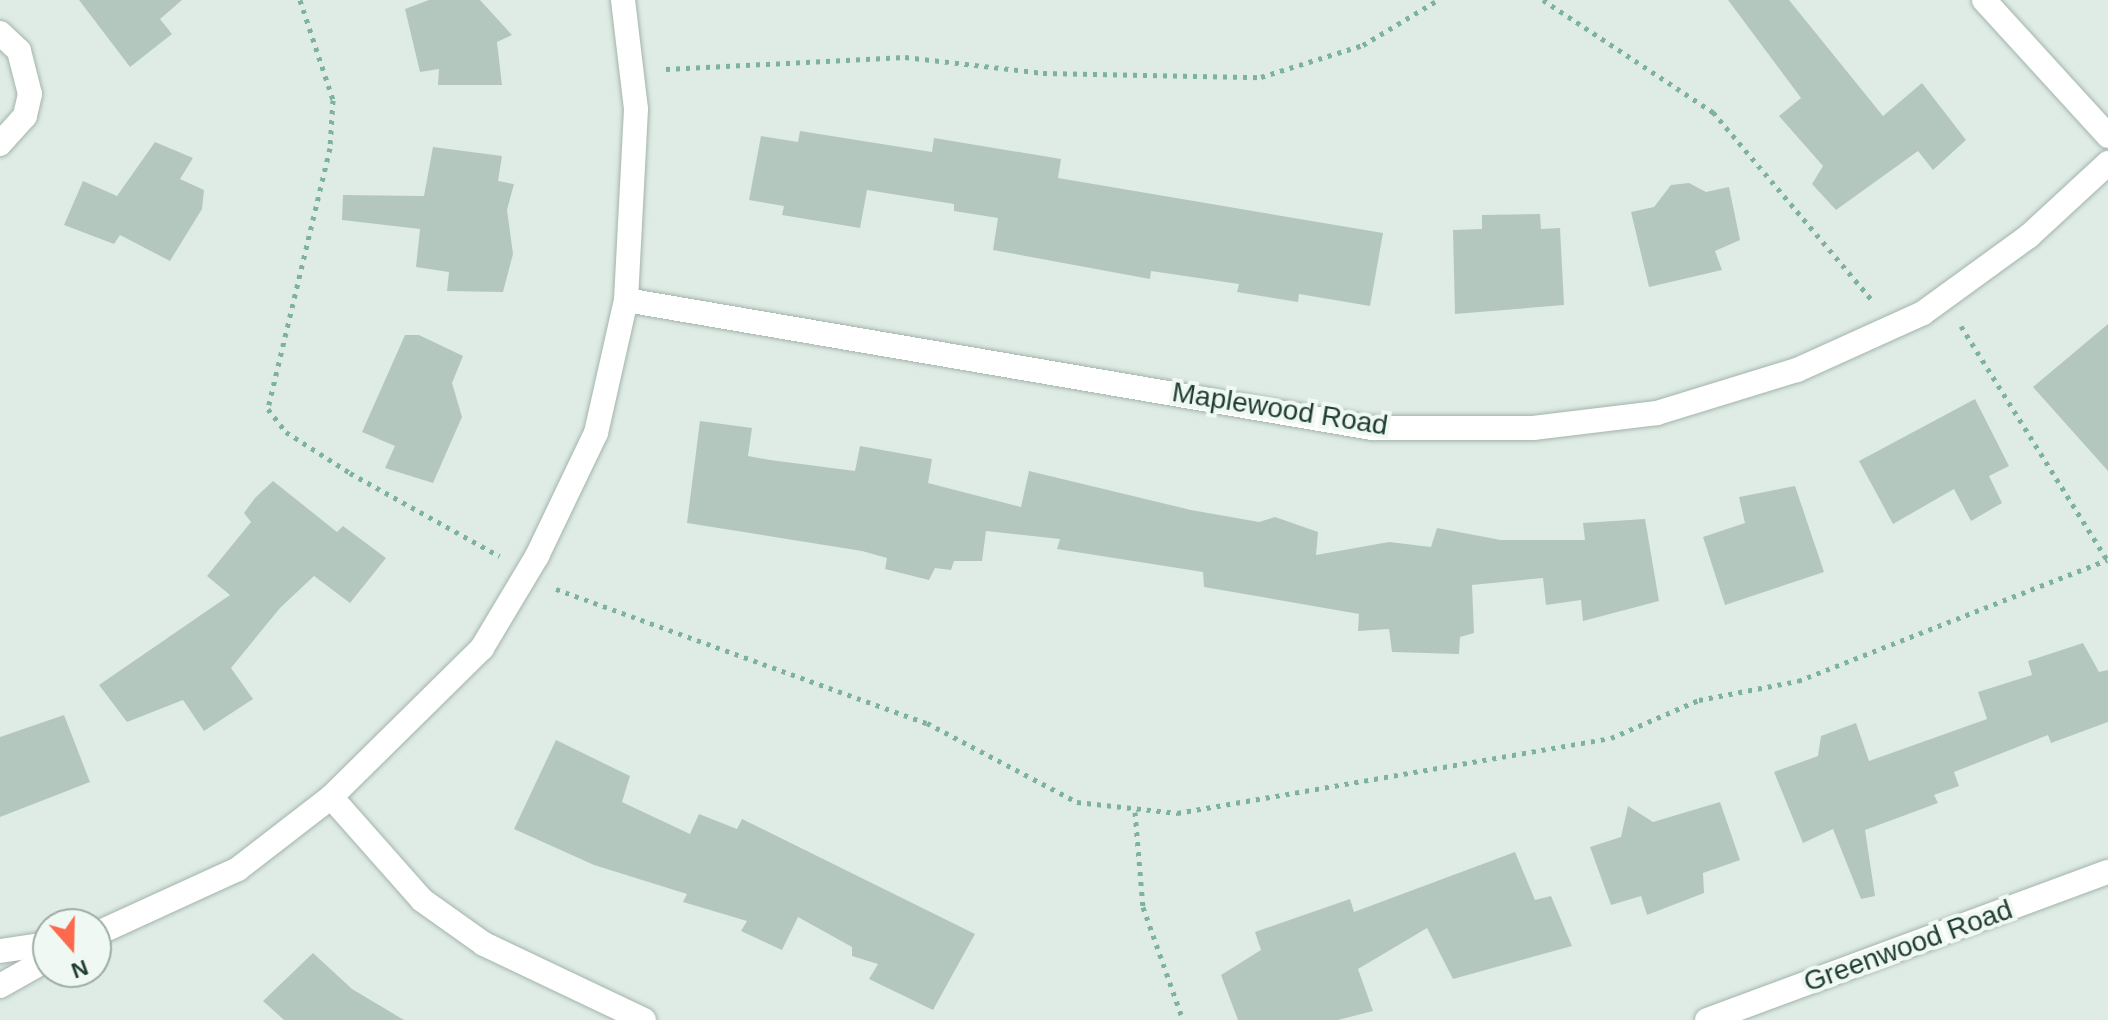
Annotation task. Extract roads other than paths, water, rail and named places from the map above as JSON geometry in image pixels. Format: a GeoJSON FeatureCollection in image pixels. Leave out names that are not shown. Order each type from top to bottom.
{"type":"FeatureCollection","features":[{"type":"Feature","properties":{"kind":"street"},"geometry":{"type":"LineString","coordinates":[[112,927],[238,869],[331,797],[482,648],[527,573],[596,433],[626,300],[632,72],[623,0]]}},
{"type":"Feature","properties":{"kind":"street"},"geometry":{"type":"LineString","coordinates":[[1984,0],[2108,136]]}},
{"type":"Feature","properties":{"kind":"street"},"geometry":{"type":"LineString","coordinates":[[0,33],[19,51],[30,94],[25,116],[0,144]]}},
{"type":"Feature","properties":{"kind":"street","name":"Maplewood Road"},"geometry":{"type":"LineString","coordinates":[[626,300],[1372,428],[1533,428],[1657,413],[1797,370],[1889,328],[1944,298],[2029,236],[2108,163]]}},
{"type":"Feature","properties":{"kind":"street"},"geometry":{"type":"LineString","coordinates":[[331,797],[422,900],[484,944],[644,1020]]}},
{"type":"Feature","properties":{"kind":"street","name":"Greenwood Road"},"geometry":{"type":"LineString","coordinates":[[1707,1020],[2108,872]]}},
{"type":"Feature","properties":{"kind":"street"},"geometry":{"type":"LineString","coordinates":[[0,951],[32,946]]}},
{"type":"Feature","properties":{"kind":"street"},"geometry":{"type":"LineString","coordinates":[[0,986],[32,968]]}}]}
